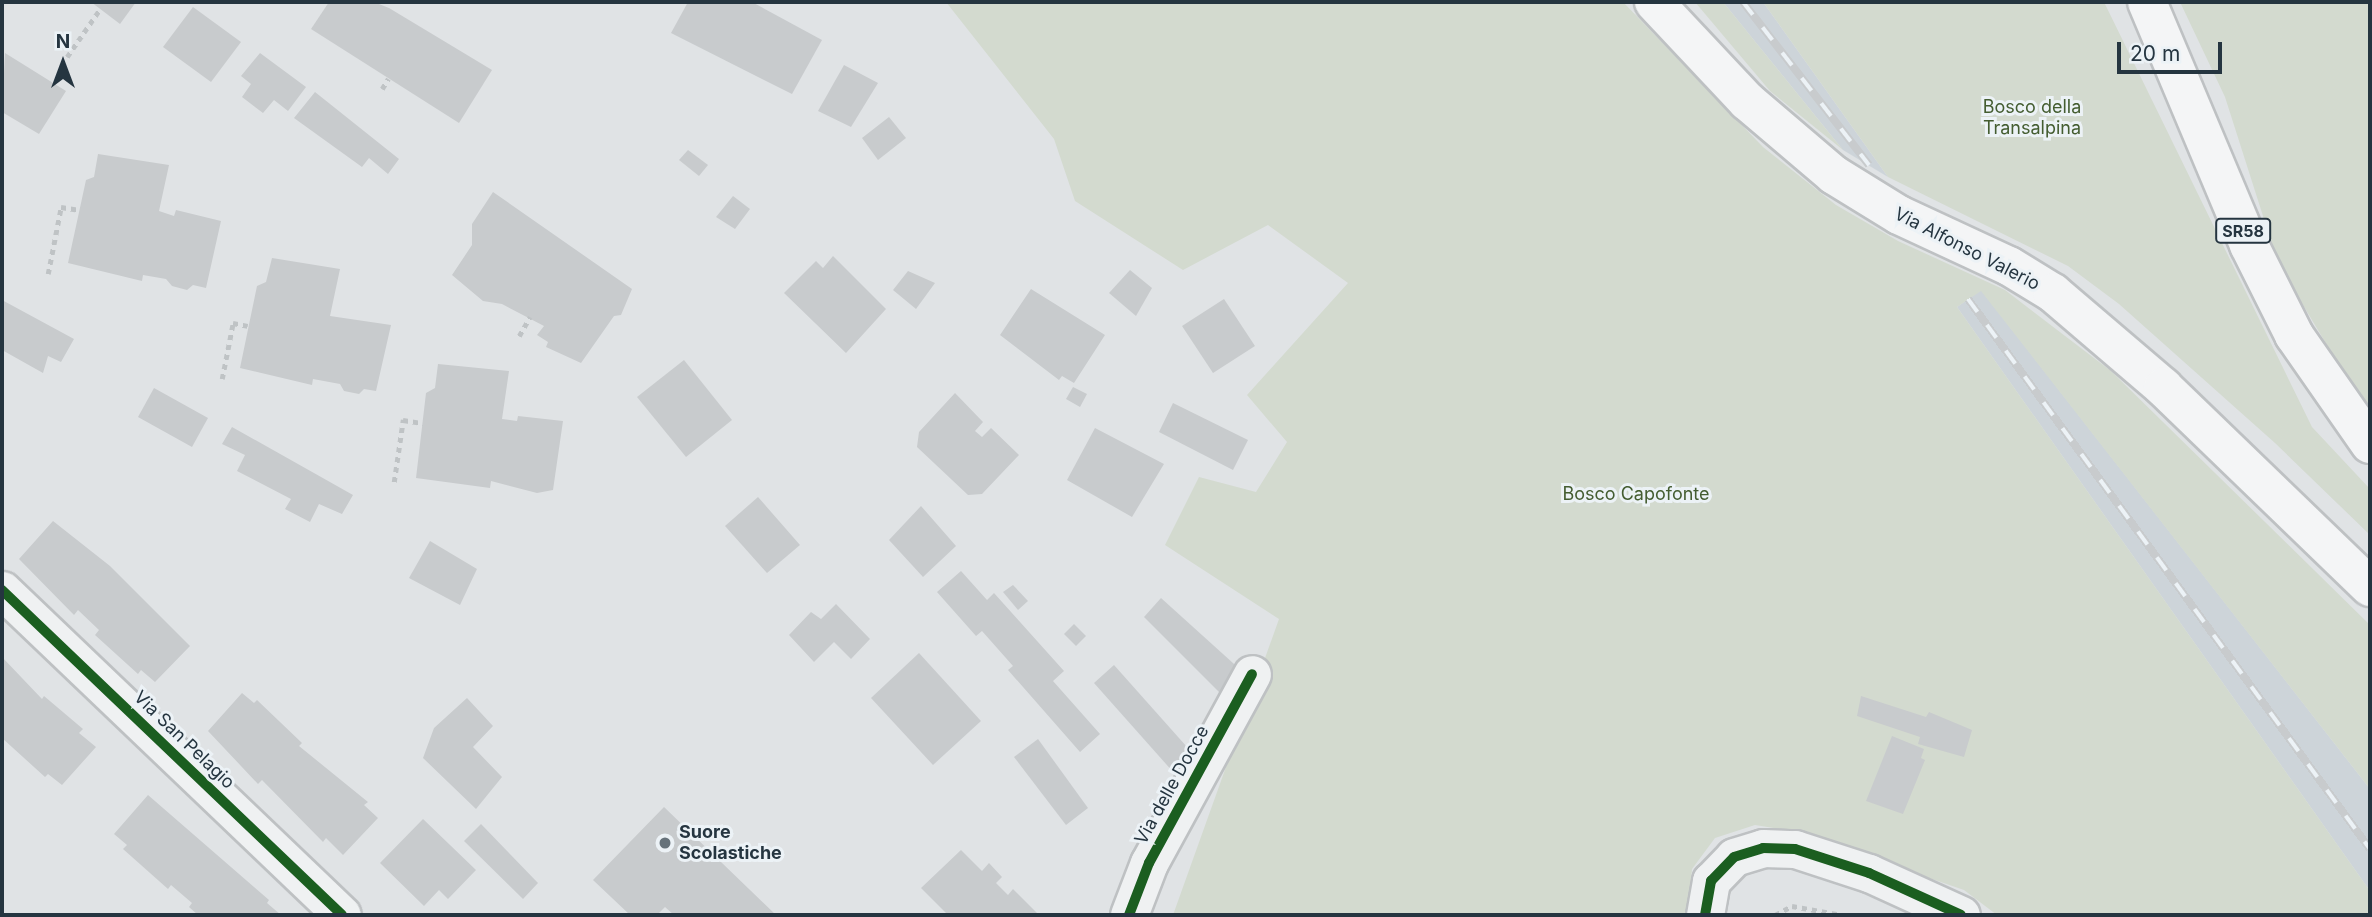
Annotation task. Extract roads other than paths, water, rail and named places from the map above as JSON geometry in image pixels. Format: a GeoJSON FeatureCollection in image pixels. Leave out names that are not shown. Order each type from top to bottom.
{"type":"FeatureCollection","features":[{"type":"Feature","properties":{"kind":"main road","name":"Via Alfonso Valerio"},"geometry":{"type":"LineString","coordinates":[[1654,2],[1747,101],[1834,175],[1899,215],[2009,266],[2053,293],[2163,387],[2370,587]]}},
{"type":"Feature","properties":{"kind":"main road","name":"SR58"},"geometry":{"type":"LineString","coordinates":[[2147,2],[2249,245],[2288,323],[2370,444]]}},
{"type":"Feature","properties":{"kind":"street","name":"Via San Pelagio"},"geometry":{"type":"LineString","coordinates":[[2,590],[342,915]]}},
{"type":"Feature","properties":{"kind":"street","name":"Via delle Docce"},"geometry":{"type":"LineString","coordinates":[[1129,915],[1149,863],[1252,674]]}},
{"type":"Feature","properties":{"kind":"street"},"geometry":{"type":"LineString","coordinates":[[1704,915],[1712,881],[1734,857],[1763,848],[1796,849],[1869,873],[1961,915]]}},
{"type":"Feature","properties":{"kind":"railway"},"geometry":{"type":"LineString","coordinates":[[1743,2],[1869,165]]}},
{"type":"Feature","properties":{"kind":"railway"},"geometry":{"type":"LineString","coordinates":[[1968,299],[2370,849]]}},
{"type":"Feature","properties":{"kind":"place","name":"Suore Scolastiche"},"geometry":{"type":"Point","coordinates":[665,843]}},
{"type":"Feature","properties":{"kind":"park label","name":"Bosco della Transalpina"},"geometry":{"type":"Point","coordinates":[2032,118]}},
{"type":"Feature","properties":{"kind":"park label","name":"Bosco Capofonte"},"geometry":{"type":"Point","coordinates":[1636,494]}}]}
